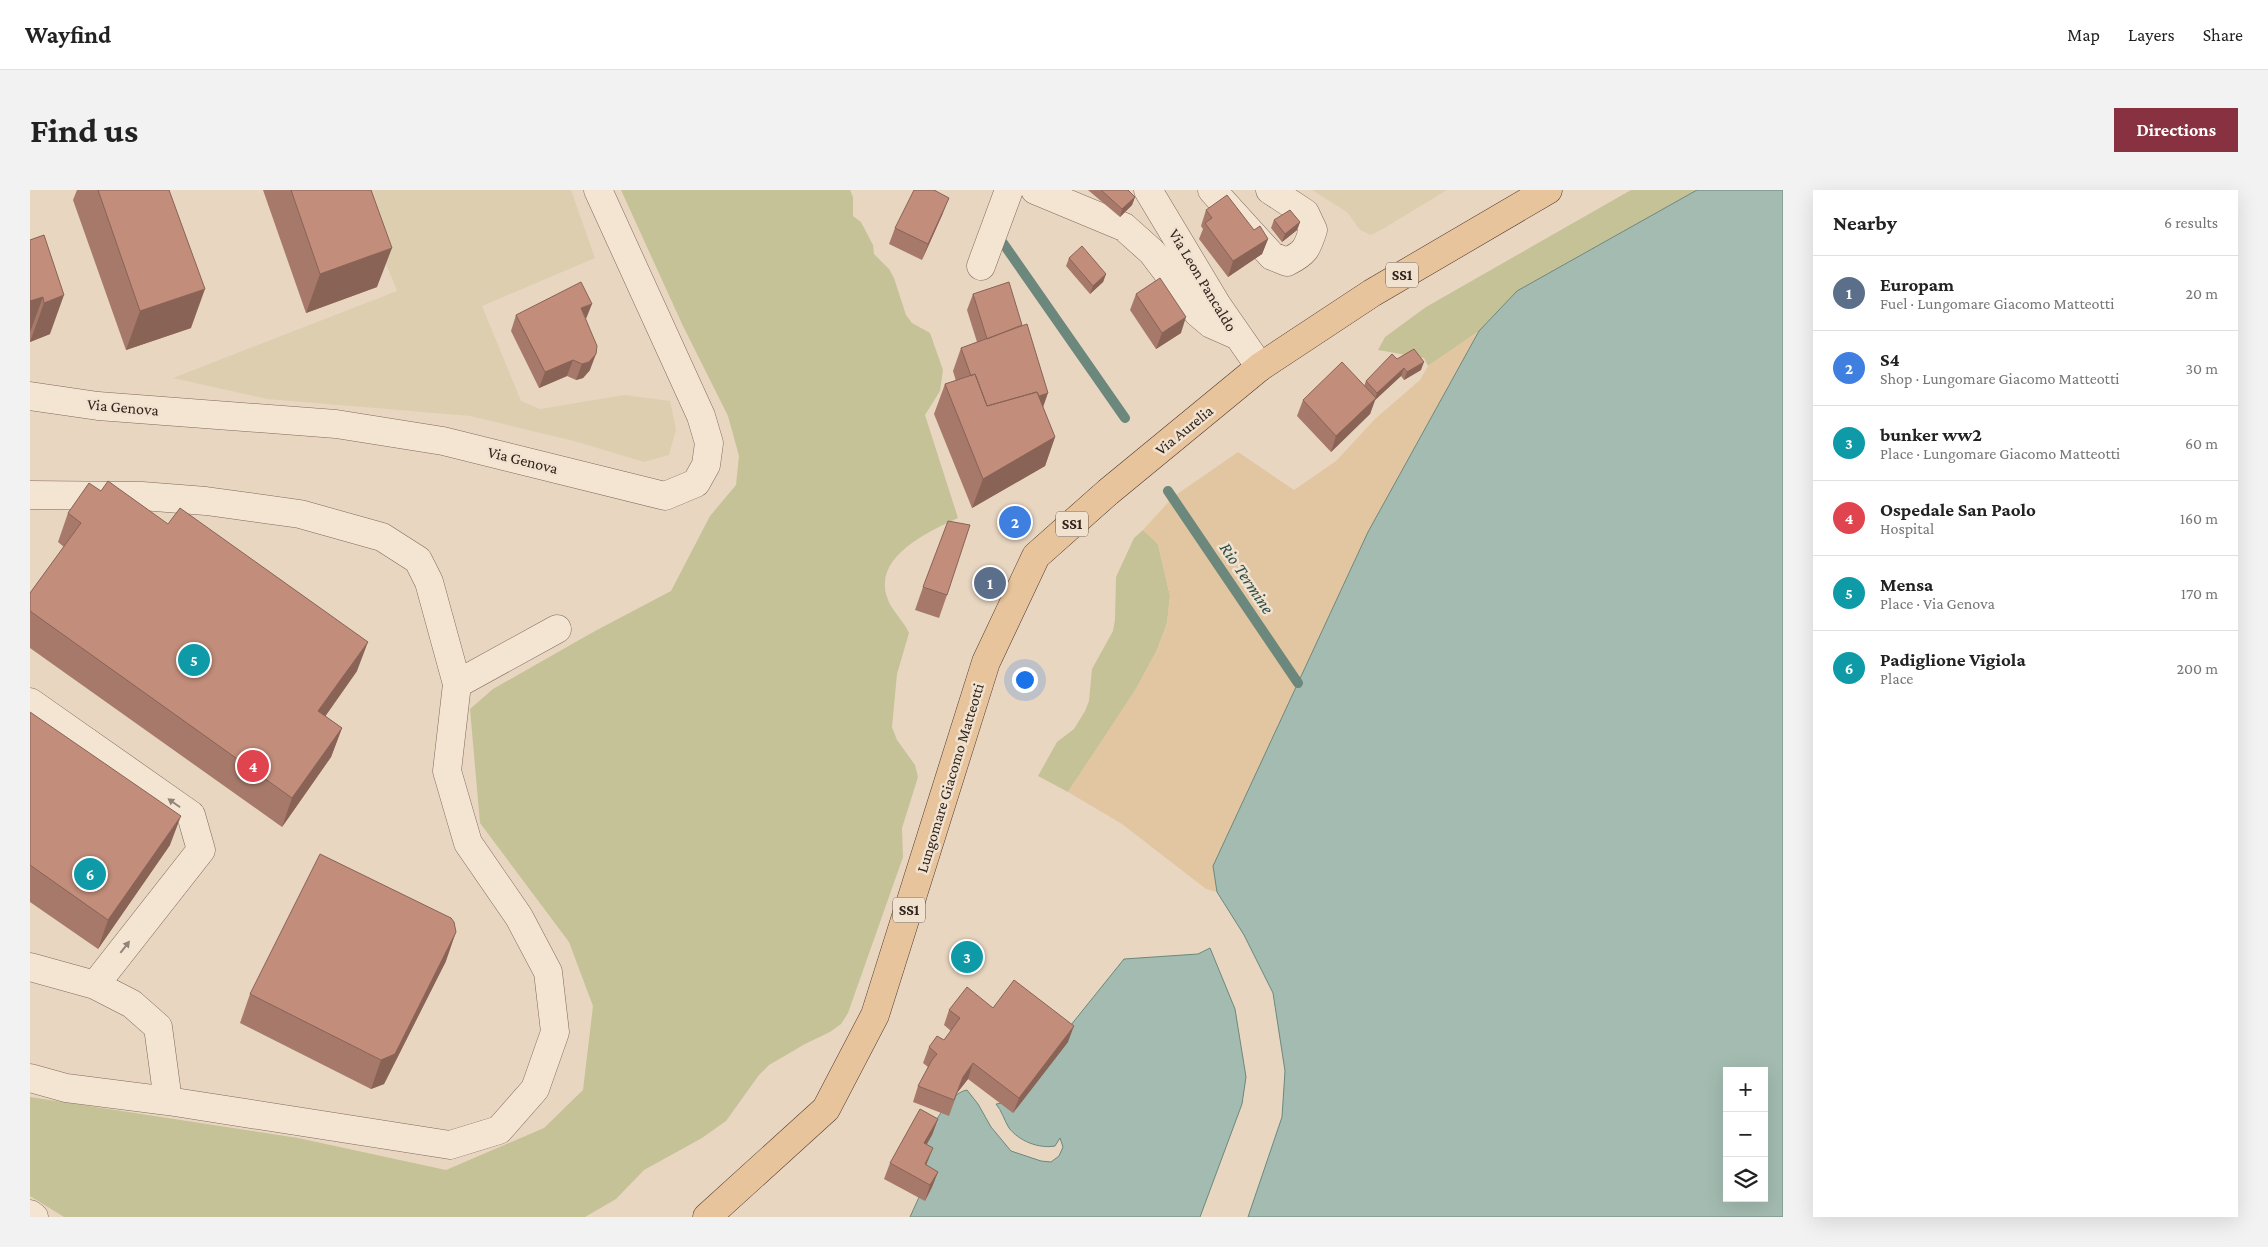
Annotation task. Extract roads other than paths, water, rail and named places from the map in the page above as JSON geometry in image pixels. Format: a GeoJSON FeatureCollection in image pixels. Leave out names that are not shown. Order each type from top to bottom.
{"type":"FeatureCollection","features":[{"type":"Feature","properties":{"kind":"main road","name":"SS1"},"geometry":{"type":"LineString","coordinates":[[1260,367],[1372,293],[1548,190]]}},
{"type":"Feature","properties":{"kind":"main road","name":"Via Aurelia"},"geometry":{"type":"LineString","coordinates":[[1108,492],[1260,367]]}},
{"type":"Feature","properties":{"kind":"main road","name":"Lungomare Giacomo Matteotti"},"geometry":{"type":"LineString","coordinates":[[707,1217],[826,1109],[875,1015],[986,662],[1036,556],[1108,492]]}},
{"type":"Feature","properties":{"kind":"street","name":"Via Genova"},"geometry":{"type":"LineString","coordinates":[[30,396],[98,406],[336,424],[443,441],[665,496],[696,483],[706,465],[709,443],[701,416],[598,190]]}},
{"type":"Feature","properties":{"kind":"street"},"geometry":{"type":"LineString","coordinates":[[981,266],[1009,190]]}},
{"type":"Feature","properties":{"kind":"street"},"geometry":{"type":"LineString","coordinates":[[1035,190],[1124,227],[1152,252],[1198,314],[1211,324],[1236,335]]}},
{"type":"Feature","properties":{"kind":"street","name":"Via Leon Pancaldo"},"geometry":{"type":"LineString","coordinates":[[1148,190],[1236,335],[1260,367]]}},
{"type":"Feature","properties":{"kind":"street"},"geometry":{"type":"LineString","coordinates":[[1212,190],[1272,256],[1286,262],[1300,256],[1308,248],[1312,230],[1304,213],[1270,190]]}},
{"type":"Feature","properties":{"kind":"street"},"geometry":{"type":"LineString","coordinates":[[30,495],[142,496],[300,514],[382,537],[418,560],[429,582],[457,684],[447,772],[468,843],[519,917],[548,972],[555,1032],[535,1089],[499,1130],[450,1145],[168,1101],[66,1088],[30,1078]]}},
{"type":"Feature","properties":{"kind":"street"},"geometry":{"type":"LineString","coordinates":[[457,684],[557,629]]}},
{"type":"Feature","properties":{"kind":"street"},"geometry":{"type":"LineString","coordinates":[[30,702],[191,815],[201,850],[95,985]]}},
{"type":"Feature","properties":{"kind":"street"},"geometry":{"type":"LineString","coordinates":[[30,967],[95,985],[132,1004],[158,1026],[168,1101]]}},
{"type":"Feature","properties":{"kind":"street"},"geometry":{"type":"LineString","coordinates":[[30,1214],[34,1217]]}},
{"type":"Feature","properties":{"kind":"waterway","name":"Rio Termine"},"geometry":{"type":"LineString","coordinates":[[1003,243],[1125,418]]}},
{"type":"Feature","properties":{"kind":"waterway","name":"Rio Termine"},"geometry":{"type":"LineString","coordinates":[[1168,491],[1298,683]]}},
{"type":"Feature","properties":{"kind":"place","name":"S4"},"geometry":{"type":"Point","coordinates":[1015,522]}},
{"type":"Feature","properties":{"kind":"place","name":"Europam"},"geometry":{"type":"Point","coordinates":[990,583]}},
{"type":"Feature","properties":{"kind":"place","name":"Mensa"},"geometry":{"type":"Point","coordinates":[194,660]}},
{"type":"Feature","properties":{"kind":"place","name":"Ospedale San Paolo"},"geometry":{"type":"Point","coordinates":[253,766]}},
{"type":"Feature","properties":{"kind":"place","name":"Padiglione Vigiola"},"geometry":{"type":"Point","coordinates":[90,874]}},
{"type":"Feature","properties":{"kind":"place","name":"bunker ww2"},"geometry":{"type":"Point","coordinates":[967,957]}}]}
